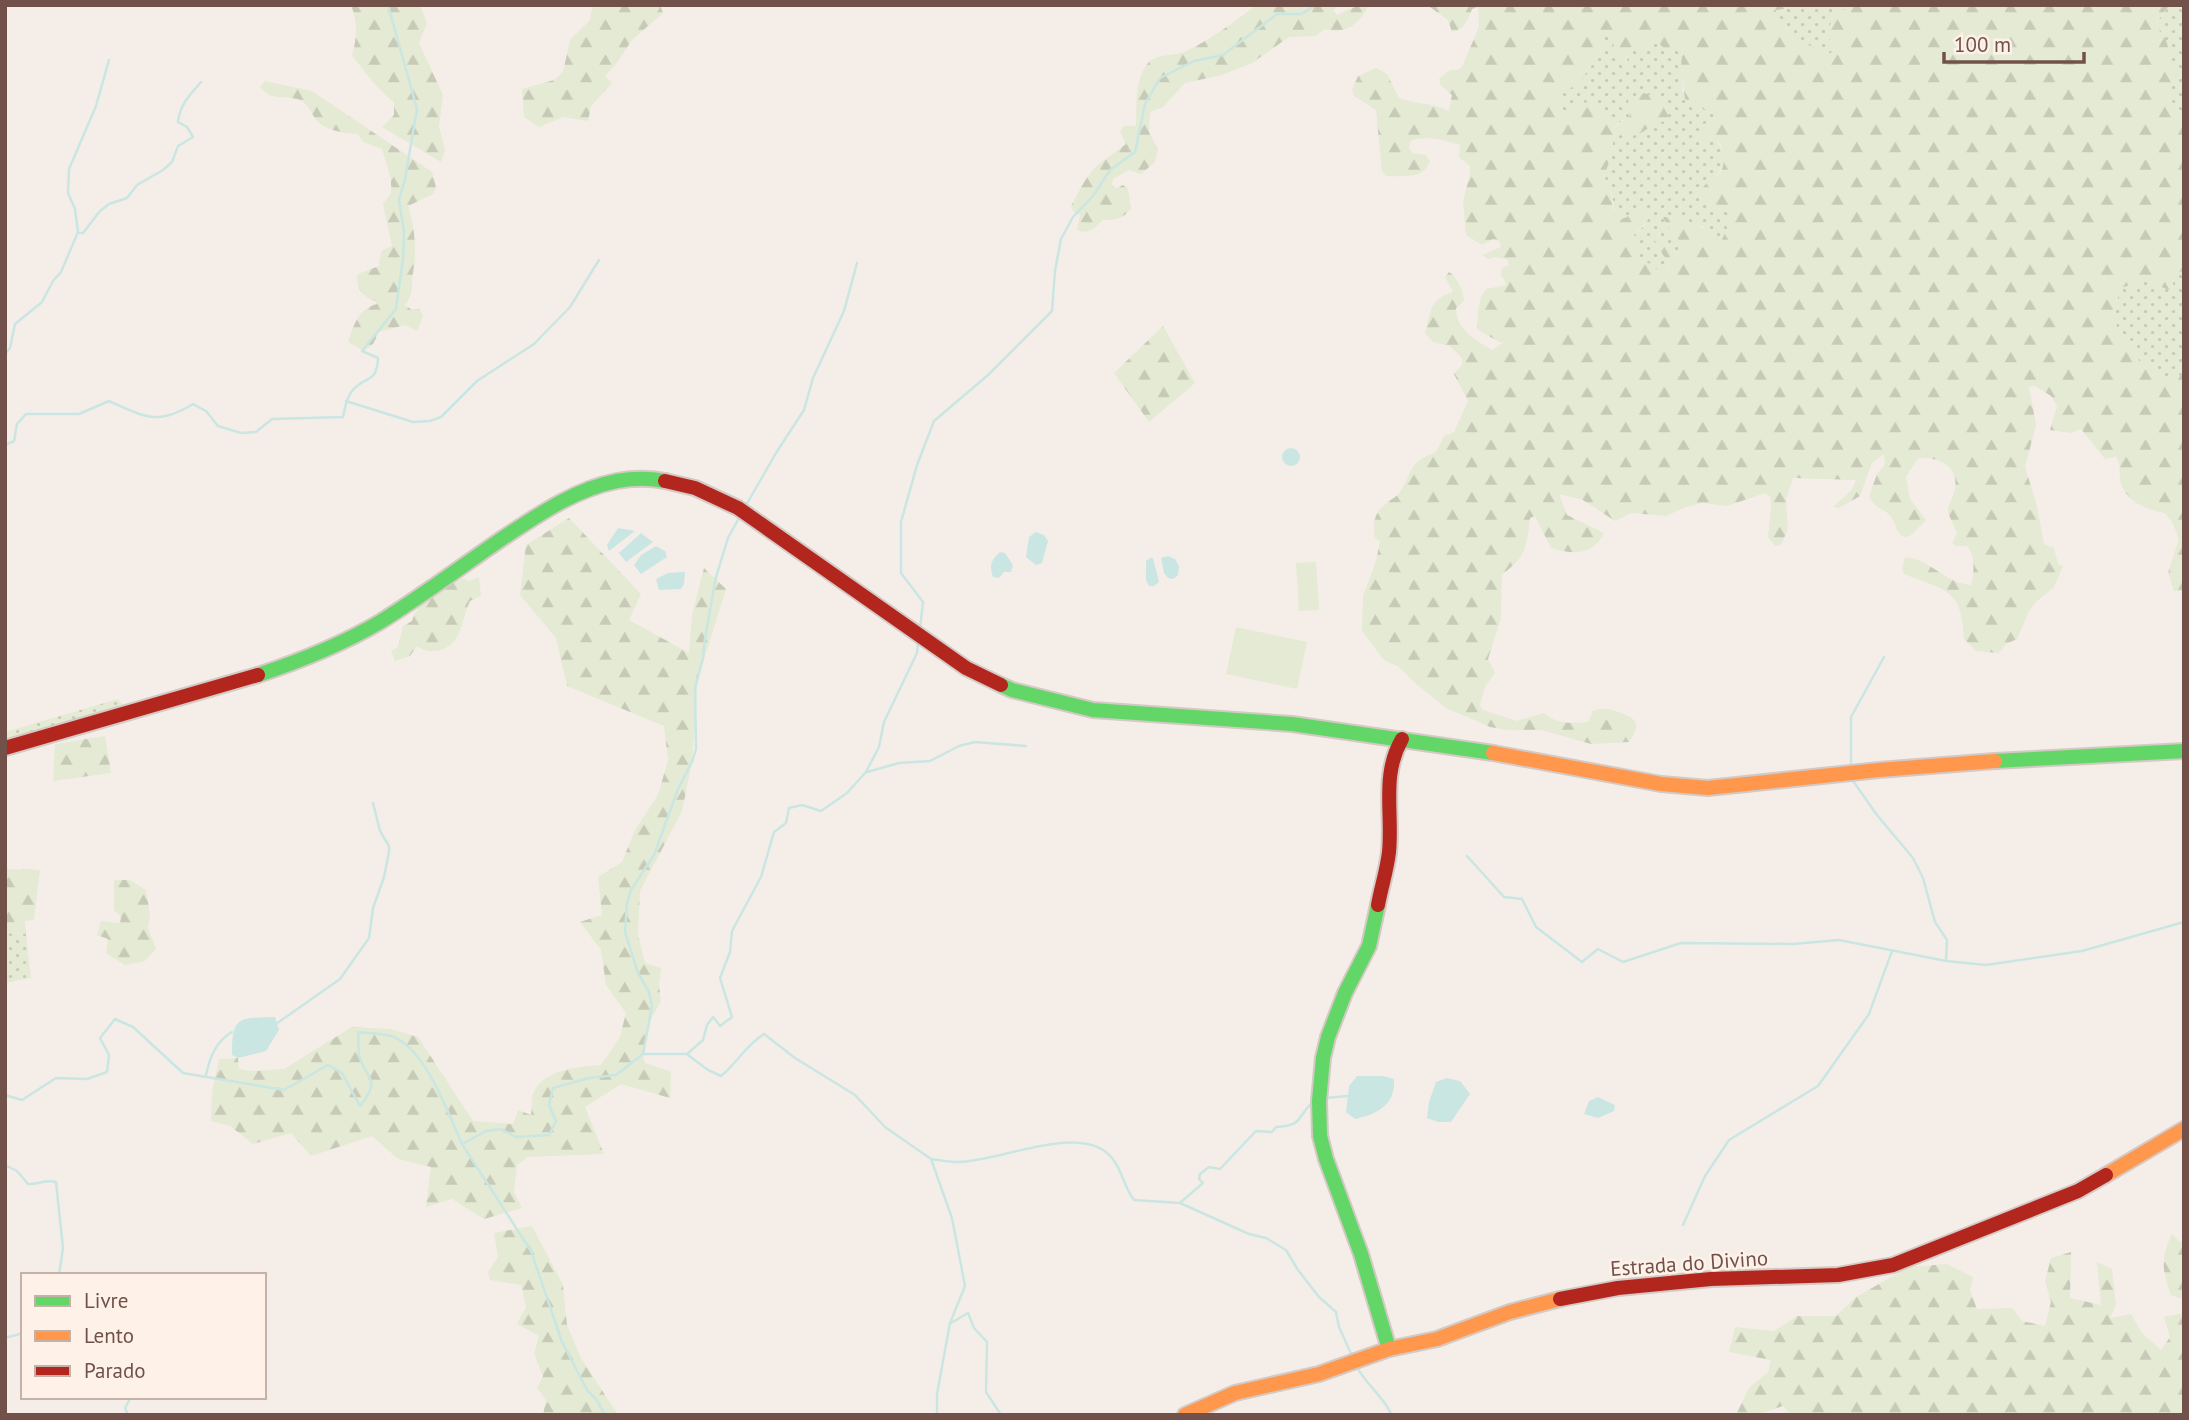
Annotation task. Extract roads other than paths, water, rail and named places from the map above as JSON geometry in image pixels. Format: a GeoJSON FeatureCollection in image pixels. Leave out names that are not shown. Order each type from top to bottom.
{"type":"FeatureCollection","features":[{"type":"Feature","properties":{"kind":"main road"},"geometry":{"type":"LineString","coordinates":[[5,748],[254,677],[306,659],[363,631],[514,531],[581,492],[620,480],[655,480],[690,485],[738,508],[966,668],[1012,690],[1093,710],[1292,724],[1512,756],[1661,784],[1709,788],[1879,770],[2051,757],[2184,751]]}},
{"type":"Feature","properties":{"kind":"main road"},"geometry":{"type":"LineString","coordinates":[[1389,1349],[1361,1254],[1326,1159],[1320,1136],[1319,1101],[1325,1048],[1345,993],[1369,946],[1389,851],[1389,775],[1395,751],[1402,739]]}},
{"type":"Feature","properties":{"kind":"main road","name":"Estrada do Divino"},"geometry":{"type":"LineString","coordinates":[[1185,1415],[1236,1393],[1319,1374],[1389,1349],[1437,1339],[1510,1312],[1587,1293],[1711,1279],[1838,1275],[1893,1265],[2078,1191],[2184,1129]]}},
{"type":"Feature","properties":{"kind":"water"},"geometry":{"type":"Polygon","coordinates":[[[1291,448],[1297,451],[1300,457],[1297,463],[1291,466],[1285,463],[1282,457],[1285,451],[1291,448]]]}},
{"type":"Feature","properties":{"kind":"water"},"geometry":{"type":"Polygon","coordinates":[[[618,528],[635,531],[609,551],[607,545],[618,528]]]}},
{"type":"Feature","properties":{"kind":"water"},"geometry":{"type":"Polygon","coordinates":[[[1036,532],[1044,535],[1048,541],[1042,563],[1036,565],[1026,557],[1029,537],[1036,532]]]}},
{"type":"Feature","properties":{"kind":"water"},"geometry":{"type":"Polygon","coordinates":[[[641,533],[653,542],[626,562],[619,553],[641,533]]]}},
{"type":"Feature","properties":{"kind":"water"},"geometry":{"type":"Polygon","coordinates":[[[656,546],[665,551],[667,557],[641,574],[634,565],[641,555],[656,546]]]}},
{"type":"Feature","properties":{"kind":"water"},"geometry":{"type":"Polygon","coordinates":[[[1000,552],[1005,553],[1013,565],[1011,572],[1004,572],[999,578],[993,577],[991,566],[1000,552]]]}},
{"type":"Feature","properties":{"kind":"water"},"geometry":{"type":"Polygon","coordinates":[[[1168,556],[1175,559],[1179,566],[1178,575],[1173,579],[1164,573],[1161,558],[1168,556]]]}},
{"type":"Feature","properties":{"kind":"water"},"geometry":{"type":"Polygon","coordinates":[[[1153,558],[1159,582],[1154,586],[1149,586],[1146,580],[1146,561],[1153,558]]]}},
{"type":"Feature","properties":{"kind":"water"},"geometry":{"type":"Polygon","coordinates":[[[685,572],[681,589],[659,590],[656,579],[668,573],[685,572]]]}},
{"type":"Feature","properties":{"kind":"water"},"geometry":{"type":"Polygon","coordinates":[[[275,1017],[279,1030],[266,1051],[238,1058],[232,1055],[234,1033],[240,1022],[245,1019],[275,1017]]]}},
{"type":"Feature","properties":{"kind":"water"},"geometry":{"type":"Polygon","coordinates":[[[1357,1076],[1383,1076],[1394,1079],[1394,1088],[1384,1107],[1355,1119],[1346,1112],[1349,1086],[1357,1076]]]}},
{"type":"Feature","properties":{"kind":"water"},"geometry":{"type":"Polygon","coordinates":[[[1447,1078],[1460,1081],[1470,1094],[1451,1122],[1438,1122],[1427,1118],[1429,1102],[1436,1082],[1447,1078]]]}},
{"type":"Feature","properties":{"kind":"water"},"geometry":{"type":"Polygon","coordinates":[[[1598,1097],[1615,1105],[1614,1111],[1598,1118],[1584,1114],[1589,1101],[1598,1097]]]}},
{"type":"Feature","properties":{"kind":"waterway"},"geometry":{"type":"LineString","coordinates":[[5,445],[14,441],[17,424],[26,414],[79,414],[109,401],[151,417],[170,415],[193,404],[206,411],[218,426],[241,433],[256,432],[272,419],[343,417],[352,391],[372,376],[377,367],[378,358],[362,351],[396,309],[403,259],[404,232],[399,200],[417,109],[388,5]]}},
{"type":"Feature","properties":{"kind":"waterway"},"geometry":{"type":"LineString","coordinates":[[920,629],[923,602],[901,573],[901,522],[917,465],[934,421],[988,375],[1052,311],[1061,239],[1073,217],[1093,196],[1110,170],[1135,152],[1145,104],[1160,78],[1194,61],[1223,55],[1277,14],[1301,14],[1316,5]]}},
{"type":"Feature","properties":{"kind":"waterway"},"geometry":{"type":"LineString","coordinates":[[5,354],[10,348],[15,324],[42,302],[61,272],[78,232],[75,209],[68,193],[69,169],[96,106],[109,60]]}},
{"type":"Feature","properties":{"kind":"waterway"},"geometry":{"type":"LineString","coordinates":[[80,233],[83,233],[109,204],[127,198],[137,185],[163,170],[172,162],[178,146],[193,137],[187,127],[178,122],[183,105],[201,82]]}},
{"type":"Feature","properties":{"kind":"waterway"},"geometry":{"type":"LineString","coordinates":[[346,401],[413,422],[441,417],[477,381],[534,344],[570,307],[599,260]]}},
{"type":"Feature","properties":{"kind":"waterway"},"geometry":{"type":"LineString","coordinates":[[745,507],[804,410],[813,378],[844,311],[857,263]]}},
{"type":"Feature","properties":{"kind":"waterway"},"geometry":{"type":"LineString","coordinates":[[643,1054],[652,1006],[625,932],[627,903],[631,890],[654,855],[696,749],[695,688],[703,658],[716,577],[728,538],[740,516]]}},
{"type":"Feature","properties":{"kind":"waterway"},"geometry":{"type":"LineString","coordinates":[[5,1095],[22,1100],[56,1078],[87,1079],[107,1072],[109,1055],[100,1038],[115,1019],[133,1027],[183,1073],[284,1090],[328,1065],[342,1073],[360,1106],[367,1097],[371,1084],[359,1055],[358,1032],[396,1038],[418,1057],[436,1086],[462,1144],[486,1131],[501,1129],[516,1137],[549,1135],[556,1121],[549,1105],[553,1088],[589,1078],[616,1075],[643,1054],[687,1054],[703,1040],[707,1025],[713,1017],[720,1026],[732,1017],[720,978],[730,952],[732,931],[761,877],[774,832],[786,823],[789,808],[802,805],[821,811],[847,793],[866,772],[879,747],[884,722],[917,653],[918,642]]}},
{"type":"Feature","properties":{"kind":"waterway"},"geometry":{"type":"LineString","coordinates":[[1851,768],[1851,717],[1884,657]]}},
{"type":"Feature","properties":{"kind":"waterway"},"geometry":{"type":"LineString","coordinates":[[867,772],[899,763],[930,761],[959,746],[975,742],[1026,746]]}},
{"type":"Feature","properties":{"kind":"waterway"},"geometry":{"type":"LineString","coordinates":[[1851,778],[1877,815],[1913,858],[1923,878],[1935,922],[1947,940],[1946,960]]}},
{"type":"Feature","properties":{"kind":"waterway"},"geometry":{"type":"LineString","coordinates":[[276,1024],[340,979],[369,938],[373,908],[389,852],[373,803]]}},
{"type":"Feature","properties":{"kind":"waterway"},"geometry":{"type":"LineString","coordinates":[[1467,856],[1504,897],[1522,899],[1536,927],[1582,962],[1598,949],[1623,962],[1681,943],[1793,944],[1839,940],[1946,961],[1986,965],[2082,951],[2184,922]]}},
{"type":"Feature","properties":{"kind":"waterway"},"geometry":{"type":"LineString","coordinates":[[1683,1225],[1705,1176],[1729,1140],[1818,1086],[1869,1014],[1892,951]]}},
{"type":"Feature","properties":{"kind":"waterway"},"geometry":{"type":"LineString","coordinates":[[206,1075],[214,1050],[232,1032]]}},
{"type":"Feature","properties":{"kind":"waterway"},"geometry":{"type":"LineString","coordinates":[[688,1055],[721,1076],[764,1034],[795,1058],[855,1095],[885,1127],[931,1159],[952,1218],[965,1286],[950,1323],[937,1394],[937,1415]]}},
{"type":"Feature","properties":{"kind":"waterway"},"geometry":{"type":"LineString","coordinates":[[5,1064],[5,1074]]}},
{"type":"Feature","properties":{"kind":"waterway"},"geometry":{"type":"LineString","coordinates":[[1326,1098],[1347,1096]]}},
{"type":"Feature","properties":{"kind":"waterway"},"geometry":{"type":"LineString","coordinates":[[1181,1202],[1203,1183],[1199,1179],[1200,1174],[1209,1167],[1220,1169],[1256,1131],[1272,1132],[1276,1127],[1296,1122],[1313,1102]]}},
{"type":"Feature","properties":{"kind":"waterway"},"geometry":{"type":"LineString","coordinates":[[462,1144],[531,1251],[562,1342],[587,1390],[605,1415]]}},
{"type":"Feature","properties":{"kind":"waterway"},"geometry":{"type":"LineString","coordinates":[[931,1159],[958,1162],[1056,1144],[1093,1145],[1112,1158],[1134,1200],[1180,1203],[1249,1234],[1266,1238],[1286,1250],[1319,1297],[1336,1312],[1339,1327],[1353,1358]]}},
{"type":"Feature","properties":{"kind":"waterway"},"geometry":{"type":"LineString","coordinates":[[5,1165],[17,1171],[28,1184],[56,1182],[63,1248],[59,1273]]}},
{"type":"Feature","properties":{"kind":"waterway"},"geometry":{"type":"LineString","coordinates":[[951,1323],[968,1313],[974,1328],[987,1342],[986,1392],[1001,1415]]}},
{"type":"Feature","properties":{"kind":"waterway"},"geometry":{"type":"LineString","coordinates":[[5,1338],[21,1334]]}},
{"type":"Feature","properties":{"kind":"waterway"},"geometry":{"type":"LineString","coordinates":[[1357,1367],[1391,1415]]}},
{"type":"Feature","properties":{"kind":"waterway"},"geometry":{"type":"LineString","coordinates":[[128,1415],[125,1408],[130,1399]]}}]}
